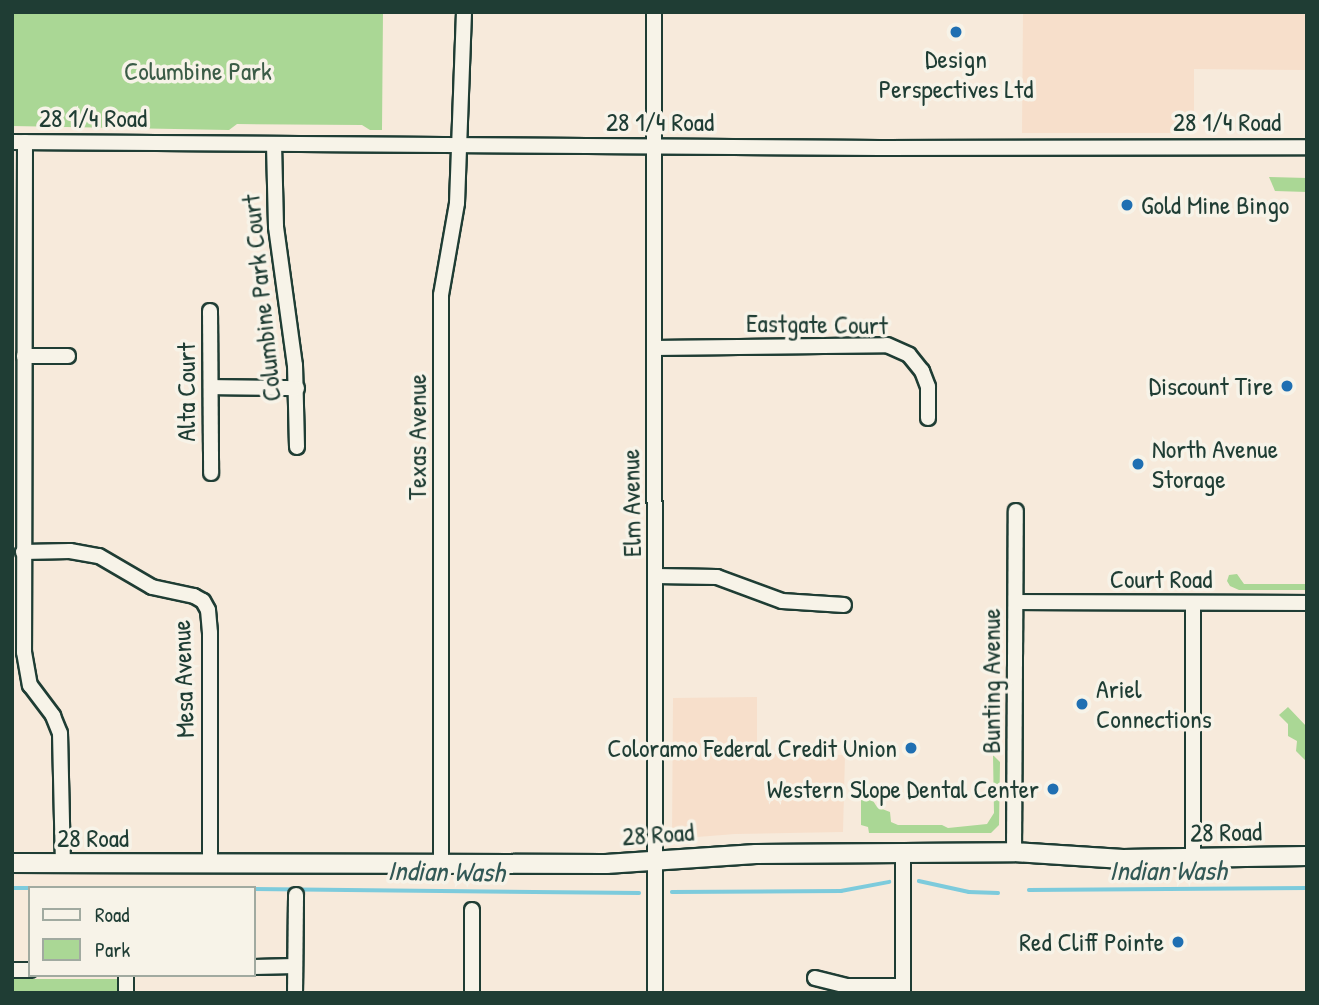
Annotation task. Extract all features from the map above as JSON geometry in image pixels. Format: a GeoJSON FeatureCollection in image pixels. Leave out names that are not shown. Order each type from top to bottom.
{"type":"FeatureCollection","features":[{"type":"Feature","properties":{"kind":"main road","name":"28 Road"},"geometry":{"type":"LineString","coordinates":[[12,863],[656,862],[756,854],[1014,852],[1097,859],[1307,856]]}},
{"type":"Feature","properties":{"kind":"street","name":"Texas Avenue"},"geometry":{"type":"LineString","coordinates":[[441,863],[442,295],[457,202],[464,12]]}},
{"type":"Feature","properties":{"kind":"street","name":"Elm Avenue"},"geometry":{"type":"LineString","coordinates":[[654,12],[655,993]]}},
{"type":"Feature","properties":{"kind":"street","name":"28 1/4 Road"},"geometry":{"type":"LineString","coordinates":[[19,142],[653,147],[1307,147]]}},
{"type":"Feature","properties":{"kind":"street"},"geometry":{"type":"LineString","coordinates":[[19,142],[24,356],[23,552],[26,671],[30,685],[53,716],[60,733],[63,864]]}},
{"type":"Feature","properties":{"kind":"street","name":"Columbine Park Court"},"geometry":{"type":"LineString","coordinates":[[274,144],[276,227],[297,388],[297,447]]}},
{"type":"Feature","properties":{"kind":"street","name":"Alta Court"},"geometry":{"type":"LineString","coordinates":[[210,311],[211,473]]}},
{"type":"Feature","properties":{"kind":"street","name":"Eastgate Court"},"geometry":{"type":"LineString","coordinates":[[654,348],[887,345],[909,355],[922,371],[928,387],[928,418]]}},
{"type":"Feature","properties":{"kind":"street"},"geometry":{"type":"LineString","coordinates":[[24,356],[68,356]]}},
{"type":"Feature","properties":{"kind":"street"},"geometry":{"type":"LineString","coordinates":[[211,387],[297,388]]}},
{"type":"Feature","properties":{"kind":"street","name":"Bunting Avenue"},"geometry":{"type":"LineString","coordinates":[[1014,852],[1016,511]]}},
{"type":"Feature","properties":{"kind":"street","name":"Mesa Avenue"},"geometry":{"type":"LineString","coordinates":[[23,552],[70,551],[99,556],[152,587],[194,596],[203,601],[208,610],[209,633],[210,863]]}},
{"type":"Feature","properties":{"kind":"street"},"geometry":{"type":"LineString","coordinates":[[656,576],[717,577],[782,601],[844,605]]}},
{"type":"Feature","properties":{"kind":"street","name":"Court Road"},"geometry":{"type":"LineString","coordinates":[[1016,603],[1307,603]]}},
{"type":"Feature","properties":{"kind":"street"},"geometry":{"type":"LineString","coordinates":[[1193,603],[1193,859]]}},
{"type":"Feature","properties":{"kind":"street"},"geometry":{"type":"LineString","coordinates":[[816,978],[846,986],[903,989],[903,853]]}},
{"type":"Feature","properties":{"kind":"street"},"geometry":{"type":"LineString","coordinates":[[295,993],[296,895]]}},
{"type":"Feature","properties":{"kind":"street"},"geometry":{"type":"LineString","coordinates":[[472,909],[472,993]]}},
{"type":"Feature","properties":{"kind":"street"},"geometry":{"type":"LineString","coordinates":[[256,967],[295,966]]}},
{"type":"Feature","properties":{"kind":"shaded area"},"geometry":{"type":"Polygon","coordinates":[[[1023,12],[1307,12],[1307,70],[1194,69],[1194,133],[1022,133],[1023,12]]]}},
{"type":"Feature","properties":{"kind":"shaded area"},"geometry":{"type":"Polygon","coordinates":[[[757,697],[757,754],[845,755],[843,832],[735,834],[672,839],[673,698],[757,697]]]}},
{"type":"Feature","properties":{"kind":"green space","name":"Columbine Park"},"geometry":{"type":"Polygon","coordinates":[[[12,12],[383,12],[382,130],[370,130],[362,125],[237,124],[229,130],[12,126],[12,12]]]}},
{"type":"Feature","properties":{"kind":"green space"},"geometry":{"type":"Polygon","coordinates":[[[1269,177],[1307,178],[1307,192],[1275,191],[1269,177]]]}},
{"type":"Feature","properties":{"kind":"green space"},"geometry":{"type":"Polygon","coordinates":[[[1237,574],[1244,584],[1305,584],[1307,590],[1239,590],[1230,586],[1227,581],[1229,575],[1237,574]]]}},
{"type":"Feature","properties":{"kind":"green space"},"geometry":{"type":"Polygon","coordinates":[[[1288,707],[1307,727],[1307,762],[1296,751],[1297,741],[1288,736],[1288,724],[1279,715],[1288,707]]]}},
{"type":"Feature","properties":{"kind":"green space"},"geometry":{"type":"Polygon","coordinates":[[[993,755],[1000,762],[999,825],[991,833],[869,833],[868,827],[861,825],[861,790],[866,790],[877,807],[890,812],[891,822],[898,825],[942,825],[948,828],[987,824],[994,813],[993,755]]]}},
{"type":"Feature","properties":{"kind":"green space"},"geometry":{"type":"Polygon","coordinates":[[[12,979],[117,979],[117,993],[12,993],[12,979]]]}},
{"type":"Feature","properties":{"kind":"waterway","name":"Indian Wash"},"geometry":{"type":"LineString","coordinates":[[919,881],[969,892],[998,893]]}},
{"type":"Feature","properties":{"kind":"waterway","name":"Indian Wash"},"geometry":{"type":"LineString","coordinates":[[672,892],[841,891],[889,882]]}},
{"type":"Feature","properties":{"kind":"waterway","name":"Indian Wash"},"geometry":{"type":"LineString","coordinates":[[12,888],[28,888]]}},
{"type":"Feature","properties":{"kind":"waterway","name":"Indian Wash"},"geometry":{"type":"LineString","coordinates":[[1029,890],[1307,888]]}},
{"type":"Feature","properties":{"kind":"waterway","name":"Indian Wash"},"geometry":{"type":"LineString","coordinates":[[256,889],[639,893]]}},
{"type":"Feature","properties":{"kind":"place","name":"Design Perspectives Ltd"},"geometry":{"type":"Point","coordinates":[956,32]}},
{"type":"Feature","properties":{"kind":"place","name":"Gold Mine Bingo"},"geometry":{"type":"Point","coordinates":[1127,205]}},
{"type":"Feature","properties":{"kind":"place","name":"Discount Tire"},"geometry":{"type":"Point","coordinates":[1287,386]}},
{"type":"Feature","properties":{"kind":"place","name":"North Avenue Storage"},"geometry":{"type":"Point","coordinates":[1138,464]}},
{"type":"Feature","properties":{"kind":"place","name":"Ariel Connections"},"geometry":{"type":"Point","coordinates":[1082,704]}},
{"type":"Feature","properties":{"kind":"place","name":"Coloramo Federal Credit Union"},"geometry":{"type":"Point","coordinates":[911,748]}},
{"type":"Feature","properties":{"kind":"place","name":"Western Slope Dental Center"},"geometry":{"type":"Point","coordinates":[1053,789]}},
{"type":"Feature","properties":{"kind":"place","name":"Red Cliff Pointe"},"geometry":{"type":"Point","coordinates":[1178,942]}}]}
